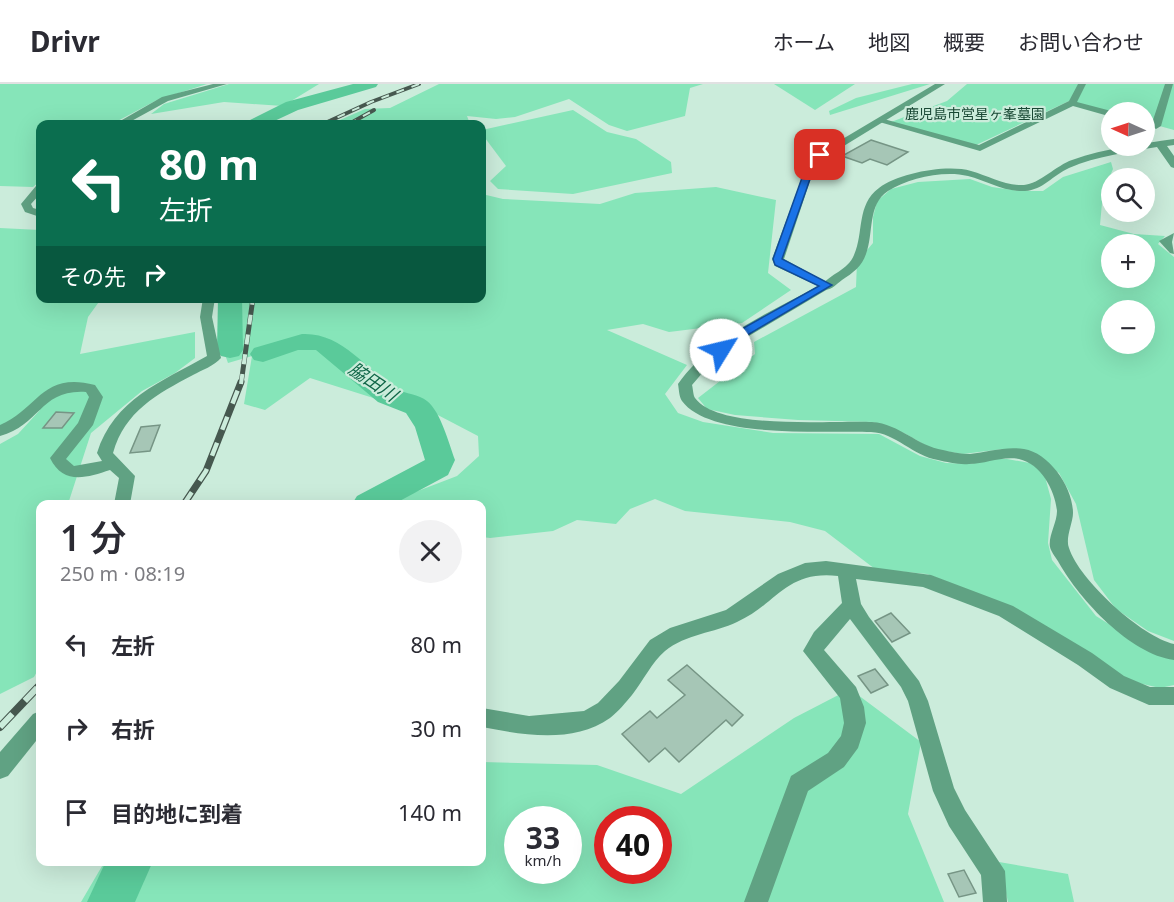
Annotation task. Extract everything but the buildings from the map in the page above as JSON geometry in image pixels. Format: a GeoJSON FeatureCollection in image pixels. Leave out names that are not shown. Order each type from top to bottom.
{"type":"FeatureCollection","features":[{"type":"Feature","properties":{"kind":"street"},"geometry":{"type":"LineString","coordinates":[[127,120],[165,99],[223,84]]}},
{"type":"Feature","properties":{"kind":"street"},"geometry":{"type":"LineString","coordinates":[[827,285],[779,263],[777,259],[812,161],[941,84]]}},
{"type":"Feature","properties":{"kind":"street"},"geometry":{"type":"LineString","coordinates":[[880,121],[980,148],[1072,103],[1082,84]]}},
{"type":"Feature","properties":{"kind":"street"},"geometry":{"type":"LineString","coordinates":[[1155,126],[1161,128],[1169,84]]}},
{"type":"Feature","properties":{"kind":"street"},"geometry":{"type":"LineString","coordinates":[[1072,103],[1101,111]]}},
{"type":"Feature","properties":{"kind":"street"},"geometry":{"type":"LineString","coordinates":[[1174,142],[1105,154],[1073,164],[1052,174],[1038,185],[1025,189],[999,185],[969,174],[950,171],[884,189],[871,203],[860,255],[855,265],[827,285],[735,338],[692,374],[685,384],[688,399],[704,412],[764,426],[874,427],[896,433],[915,446],[937,455],[969,459],[1000,453],[1023,454],[1044,465],[1056,482],[1065,511],[1059,547],[1076,577],[1106,612],[1143,638],[1167,651],[1174,652]]}},
{"type":"Feature","properties":{"kind":"street"},"geometry":{"type":"LineString","coordinates":[[1159,144],[1165,149],[1174,165]]}},
{"type":"Feature","properties":{"kind":"street"},"geometry":{"type":"LineString","coordinates":[[36,193],[26,204],[30,210],[36,212]]}},
{"type":"Feature","properties":{"kind":"street"},"geometry":{"type":"LineString","coordinates":[[1174,236],[1166,241],[1174,251]]}},
{"type":"Feature","properties":{"kind":"street"},"geometry":{"type":"LineString","coordinates":[[123,500],[127,476],[112,463],[105,453],[107,438],[131,406],[214,358],[206,317],[208,303]]}},
{"type":"Feature","properties":{"kind":"street"},"geometry":{"type":"LineString","coordinates":[[0,430],[17,424],[53,390],[66,386],[90,388],[96,398],[85,425],[58,458],[60,465],[67,470],[78,472],[112,463]]}},
{"type":"Feature","properties":{"kind":"street"},"geometry":{"type":"LineString","coordinates":[[486,719],[529,726],[568,724],[588,720],[605,710],[657,646],[677,634],[732,616],[784,579],[805,570],[826,568],[926,580],[1006,611],[1085,659],[1117,682],[1149,696],[1174,696]]}},
{"type":"Feature","properties":{"kind":"street"},"geometry":{"type":"LineString","coordinates":[[846,571],[852,604],[862,623],[909,681],[918,701],[944,791],[957,818],[993,871],[995,902]]}},
{"type":"Feature","properties":{"kind":"street"},"geometry":{"type":"LineString","coordinates":[[756,902],[799,784],[836,760],[850,741],[855,723],[854,707],[849,693],[813,651],[821,638],[852,604]]}},
{"type":"Feature","properties":{"kind":"street"},"geometry":{"type":"LineString","coordinates":[[0,769],[36,726]]}},
{"type":"Feature","properties":{"kind":"green space"},"geometry":{"type":"Polygon","coordinates":[[[0,84],[207,84],[157,100],[120,120],[36,120],[36,184],[33,187],[0,186],[0,84]]]}},
{"type":"Feature","properties":{"kind":"green space"},"geometry":{"type":"Polygon","coordinates":[[[229,84],[319,84],[283,106],[224,102],[151,114],[164,104],[229,84]]]}},
{"type":"Feature","properties":{"kind":"green space"},"geometry":{"type":"Polygon","coordinates":[[[439,84],[703,84],[690,88],[685,116],[627,131],[609,125],[569,99],[515,117],[496,119],[467,116],[468,120],[340,120],[365,109],[390,108],[439,84]]]}},
{"type":"Feature","properties":{"kind":"green space"},"geometry":{"type":"Polygon","coordinates":[[[774,84],[855,84],[815,110],[774,84]]]}},
{"type":"Feature","properties":{"kind":"green space"},"geometry":{"type":"Polygon","coordinates":[[[912,84],[930,84],[830,115],[829,111],[856,98],[912,84]]]}},
{"type":"Feature","properties":{"kind":"green space","name":"鹿児島市営星ヶ峯墓園"},"geometry":{"type":"Polygon","coordinates":[[[967,84],[1174,84],[1174,130],[1155,125],[1155,102],[1101,102],[1101,110],[1069,101],[974,146],[891,122],[947,101],[967,84]]]}},
{"type":"Feature","properties":{"kind":"green space"},"geometry":{"type":"Polygon","coordinates":[[[573,110],[607,132],[636,139],[671,162],[672,173],[573,194],[498,189],[490,181],[506,166],[486,139],[486,129],[573,110]]]}},
{"type":"Feature","properties":{"kind":"green space"},"geometry":{"type":"Polygon","coordinates":[[[1111,162],[1113,168],[1101,168],[1100,225],[1134,234],[1101,234],[1101,288],[1155,288],[1155,235],[1165,236],[1158,244],[1174,257],[1174,641],[1148,631],[1116,609],[1094,580],[1076,504],[1059,473],[1028,452],[1003,449],[963,454],[932,449],[904,433],[873,422],[798,420],[735,415],[707,409],[698,398],[755,354],[754,342],[856,287],[857,262],[873,243],[873,217],[877,201],[891,189],[918,182],[970,179],[992,187],[1019,191],[1043,191],[1063,177],[1111,162]]]}},
{"type":"Feature","properties":{"kind":"green space"},"geometry":{"type":"Polygon","coordinates":[[[716,187],[776,200],[768,273],[791,290],[742,323],[669,332],[643,324],[607,330],[687,365],[665,394],[678,413],[703,422],[773,433],[879,434],[920,456],[946,463],[971,464],[991,459],[1007,459],[1030,463],[1044,473],[1051,499],[1048,543],[1052,560],[1096,616],[1136,641],[1174,657],[1174,685],[1160,688],[1125,680],[1004,604],[927,574],[875,569],[825,531],[790,522],[685,511],[655,499],[630,509],[616,524],[577,520],[553,531],[486,538],[486,500],[394,500],[457,476],[479,456],[478,436],[434,413],[386,402],[310,378],[265,410],[244,404],[252,356],[228,363],[219,331],[219,303],[486,303],[486,195],[503,199],[600,204],[635,193],[716,187]]]}},
{"type":"Feature","properties":{"kind":"green space"},"geometry":{"type":"Polygon","coordinates":[[[0,228],[36,230],[36,303],[98,303],[88,317],[80,354],[195,332],[195,358],[175,373],[142,391],[91,433],[69,500],[36,500],[36,673],[34,677],[0,694],[0,444],[18,434],[40,410],[33,406],[0,432],[0,228]]]}},
{"type":"Feature","properties":{"kind":"green space"},"geometry":{"type":"Polygon","coordinates":[[[850,689],[921,742],[908,814],[944,902],[81,902],[102,866],[486,866],[486,762],[597,765],[681,794],[794,718],[850,689]]]}},
{"type":"Feature","properties":{"kind":"green space"},"geometry":{"type":"Polygon","coordinates":[[[999,862],[1068,874],[1074,902],[1008,902],[999,862]]]}},
{"type":"Feature","properties":{"kind":"waterway","name":"脇田川"},"geometry":{"type":"LineString","coordinates":[[264,120],[292,106],[370,84]]}},
{"type":"Feature","properties":{"kind":"waterway","name":"脇田川"},"geometry":{"type":"LineString","coordinates":[[230,303],[230,350]]}},
{"type":"Feature","properties":{"kind":"waterway","name":"脇田川"},"geometry":{"type":"LineString","coordinates":[[263,354],[302,342],[325,345],[388,396],[417,407],[429,427],[440,460],[437,468],[376,500]]}},
{"type":"Feature","properties":{"kind":"waterway","name":"脇田川"},"geometry":{"type":"LineString","coordinates":[[111,902],[128,866]]}},
{"type":"Feature","properties":{"kind":"railway"},"geometry":{"type":"LineString","coordinates":[[332,120],[419,84]]}},
{"type":"Feature","properties":{"kind":"railway"},"geometry":{"type":"LineString","coordinates":[[356,120],[374,110]]}},
{"type":"Feature","properties":{"kind":"railway"},"geometry":{"type":"LineString","coordinates":[[241,384],[252,303]]}},
{"type":"Feature","properties":{"kind":"railway"},"geometry":{"type":"LineString","coordinates":[[187,500],[206,471],[241,382]]}},
{"type":"Feature","properties":{"kind":"railway"},"geometry":{"type":"LineString","coordinates":[[0,727],[36,689]]}},
{"type":"Feature","properties":{"kind":"route"},"geometry":{"type":"LineString","coordinates":[[721,350],[735,338],[827,285],[779,263],[777,259],[812,161],[820,155]]}}]}
